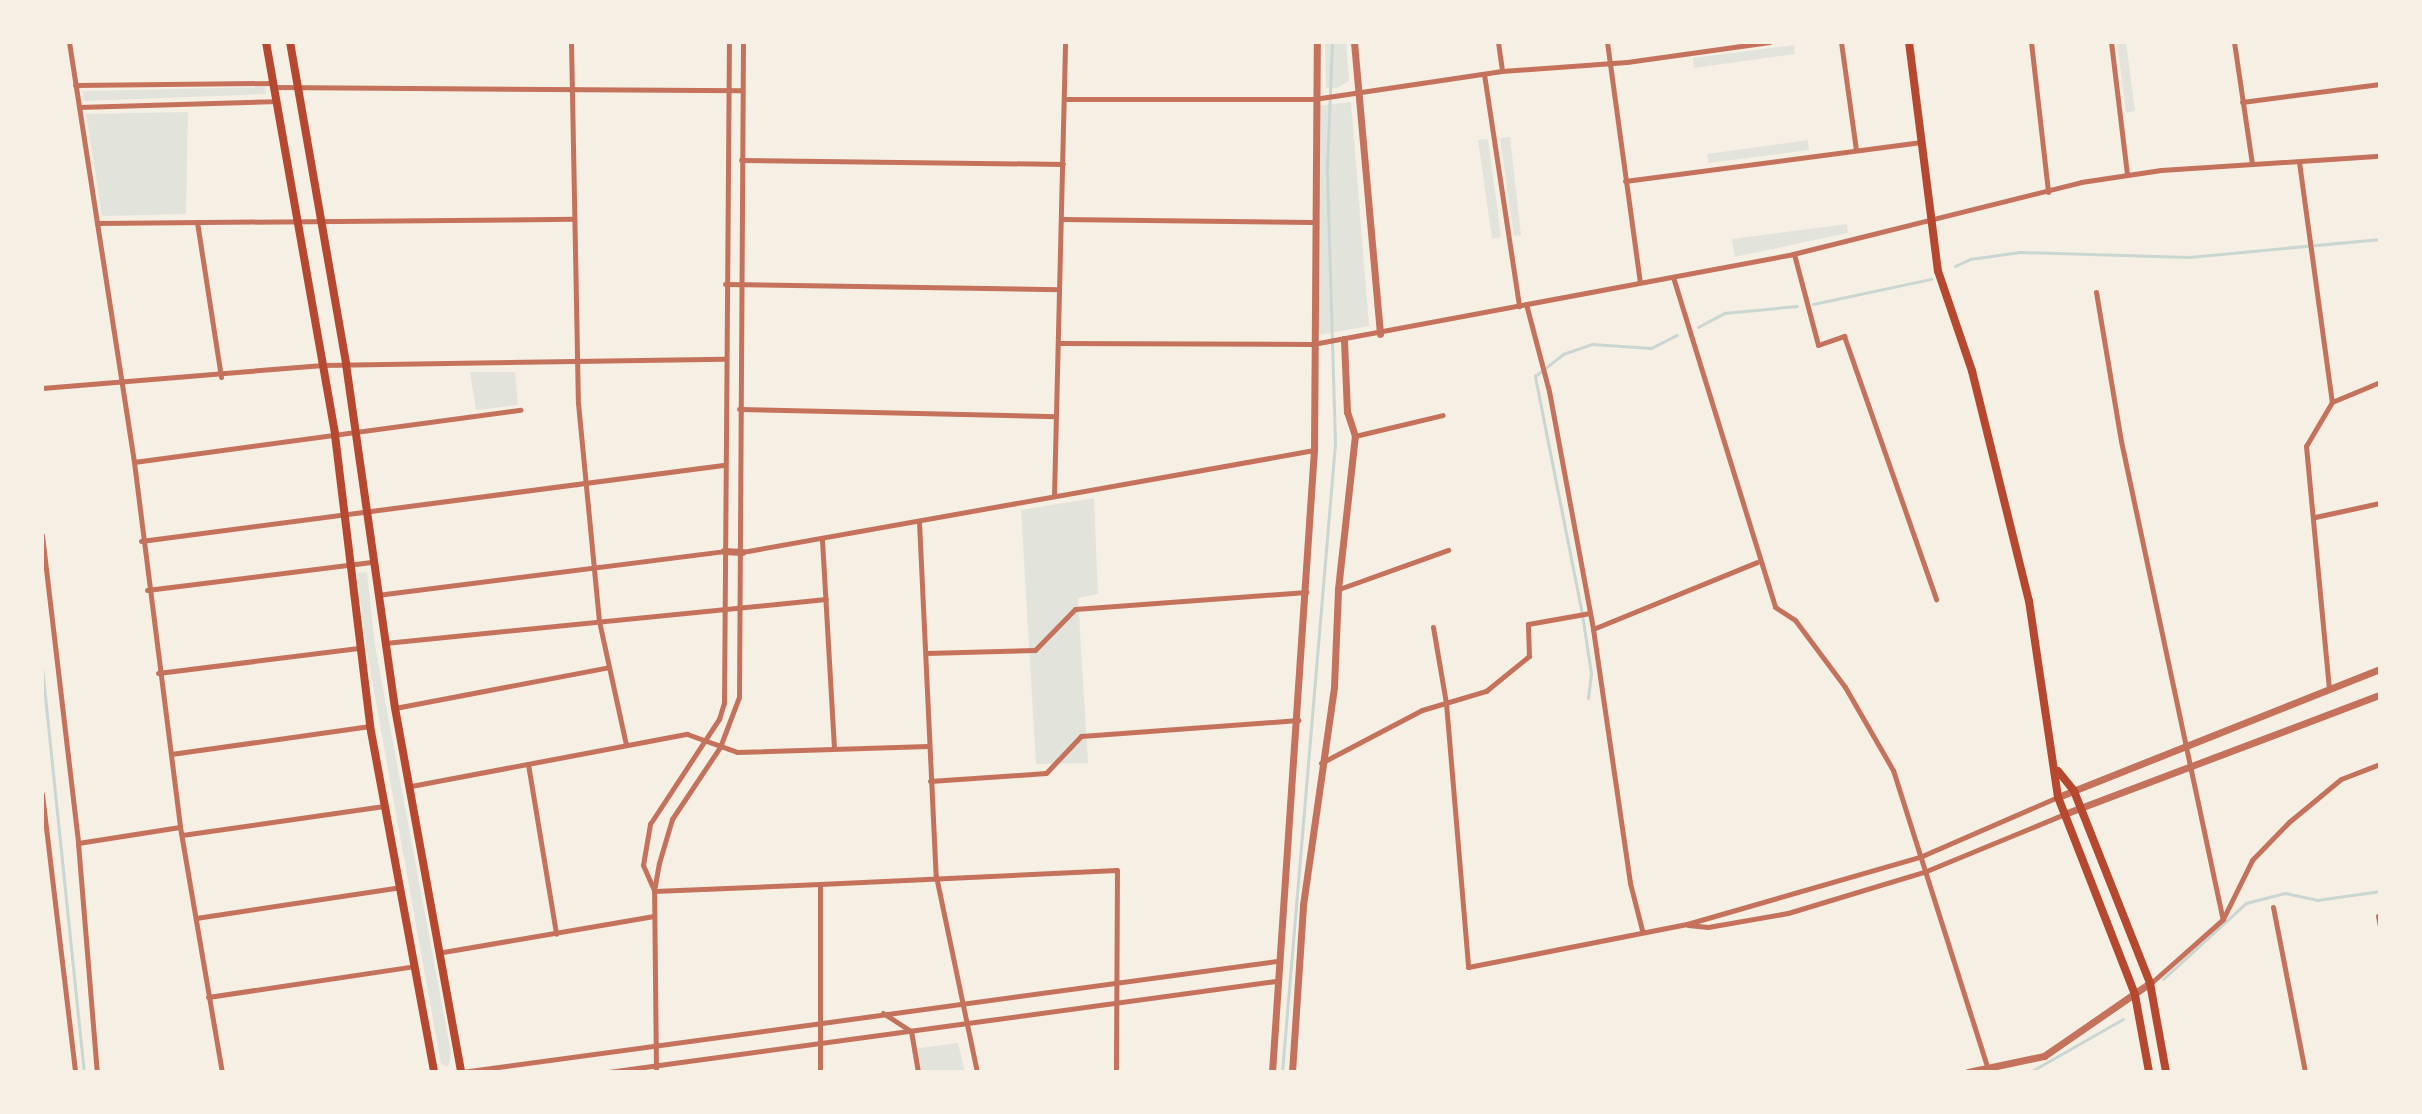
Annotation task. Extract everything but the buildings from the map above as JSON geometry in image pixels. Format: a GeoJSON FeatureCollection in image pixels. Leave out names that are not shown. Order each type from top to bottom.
{"type":"FeatureCollection","features":[{"type":"Feature","properties":{"kind":"main road"},"geometry":{"type":"LineString","coordinates":[[266,42],[335,435],[370,726],[434,1072]]}},
{"type":"Feature","properties":{"kind":"main road"},"geometry":{"type":"LineString","coordinates":[[290,42],[346,364],[395,708],[443,952],[460,1072]]}},
{"type":"Feature","properties":{"kind":"main road"},"geometry":{"type":"LineString","coordinates":[[1909,42],[1938,271],[1972,371],[2029,601],[2042,711],[2057,771],[2058,797],[2067,813],[2135,995],[2149,1072]]}},
{"type":"Feature","properties":{"kind":"main road"},"geometry":{"type":"LineString","coordinates":[[2057,771],[2074,791],[2150,983],[2166,1072]]}},
{"type":"Feature","properties":{"kind":"street"},"geometry":{"type":"LineString","coordinates":[[69,42],[119,382],[134,462],[147,590],[181,831],[222,1072]]}},
{"type":"Feature","properties":{"kind":"street"},"geometry":{"type":"LineString","coordinates":[[571,42],[574,219],[586,484],[599,621],[626,745]]}},
{"type":"Feature","properties":{"kind":"street"},"geometry":{"type":"LineString","coordinates":[[654,891],[643,865],[650,824],[705,739],[724,703],[724,359],[729,42]]}},
{"type":"Feature","properties":{"kind":"street"},"geometry":{"type":"LineString","coordinates":[[656,1069],[653,1044],[654,891],[672,819],[720,747],[739,697],[742,552],[739,285],[743,42]]}},
{"type":"Feature","properties":{"kind":"street"},"geometry":{"type":"LineString","coordinates":[[1054,496],[1065,42]]}},
{"type":"Feature","properties":{"kind":"street"},"geometry":{"type":"LineString","coordinates":[[1272,1072],[1277,961],[1299,719],[1314,450],[1312,222],[1317,42]]}},
{"type":"Feature","properties":{"kind":"street"},"geometry":{"type":"LineString","coordinates":[[1354,42],[1380,334]]}},
{"type":"Feature","properties":{"kind":"street"},"geometry":{"type":"LineString","coordinates":[[1498,42],[1502,71]]}},
{"type":"Feature","properties":{"kind":"street"},"geometry":{"type":"LineString","coordinates":[[1607,42],[1607,61],[1640,282]]}},
{"type":"Feature","properties":{"kind":"street"},"geometry":{"type":"LineString","coordinates":[[1064,99],[1314,99],[1502,71],[1770,42]]}},
{"type":"Feature","properties":{"kind":"street"},"geometry":{"type":"LineString","coordinates":[[1841,42],[1856,150]]}},
{"type":"Feature","properties":{"kind":"street"},"geometry":{"type":"LineString","coordinates":[[2031,42],[2048,192]]}},
{"type":"Feature","properties":{"kind":"street"},"geometry":{"type":"LineString","coordinates":[[2111,42],[2127,175]]}},
{"type":"Feature","properties":{"kind":"street"},"geometry":{"type":"LineString","coordinates":[[2234,42],[2252,164]]}},
{"type":"Feature","properties":{"kind":"street"},"geometry":{"type":"LineString","coordinates":[[1484,74],[1522,305],[1549,391],[1593,629],[1630,883],[1642,930]]}},
{"type":"Feature","properties":{"kind":"street"},"geometry":{"type":"LineString","coordinates":[[2242,102],[2380,84]]}},
{"type":"Feature","properties":{"kind":"street"},"geometry":{"type":"LineString","coordinates":[[75,85],[742,90]]}},
{"type":"Feature","properties":{"kind":"street"},"geometry":{"type":"LineString","coordinates":[[79,107],[277,101]]}},
{"type":"Feature","properties":{"kind":"street"},"geometry":{"type":"LineString","coordinates":[[1625,181],[1922,142]]}},
{"type":"Feature","properties":{"kind":"street"},"geometry":{"type":"LineString","coordinates":[[1058,343],[1313,344],[1380,334],[1793,254],[2127,175],[2380,156]]}},
{"type":"Feature","properties":{"kind":"street"},"geometry":{"type":"LineString","coordinates":[[741,160],[1063,164]]}},
{"type":"Feature","properties":{"kind":"street"},"geometry":{"type":"LineString","coordinates":[[2299,162],[2332,402]]}},
{"type":"Feature","properties":{"kind":"street"},"geometry":{"type":"LineString","coordinates":[[97,223],[574,219]]}},
{"type":"Feature","properties":{"kind":"street"},"geometry":{"type":"LineString","coordinates":[[1061,219],[1312,222]]}},
{"type":"Feature","properties":{"kind":"street"},"geometry":{"type":"LineString","coordinates":[[197,222],[221,377]]}},
{"type":"Feature","properties":{"kind":"street"},"geometry":{"type":"LineString","coordinates":[[1793,254],[1818,345],[1844,336],[1936,599]]}},
{"type":"Feature","properties":{"kind":"street"},"geometry":{"type":"LineString","coordinates":[[1673,277],[1757,562],[1775,607],[1795,620],[1845,687],[1893,770],[1986,1064]]}},
{"type":"Feature","properties":{"kind":"street"},"geometry":{"type":"LineString","coordinates":[[725,284],[1059,289]]}},
{"type":"Feature","properties":{"kind":"street"},"geometry":{"type":"LineString","coordinates":[[2096,292],[2121,441],[2189,745],[2223,919]]}},
{"type":"Feature","properties":{"kind":"street"},"geometry":{"type":"LineString","coordinates":[[1292,1072],[1320,763],[1334,686],[1338,589],[1355,436],[1347,412],[1340,340]]}},
{"type":"Feature","properties":{"kind":"street"},"geometry":{"type":"LineString","coordinates":[[42,388],[221,377],[346,364],[724,359]]}},
{"type":"Feature","properties":{"kind":"street"},"geometry":{"type":"LineString","coordinates":[[2329,689],[2306,446],[2332,402],[2380,382]]}},
{"type":"Feature","properties":{"kind":"street"},"geometry":{"type":"LineString","coordinates":[[739,409],[1056,416]]}},
{"type":"Feature","properties":{"kind":"street"},"geometry":{"type":"LineString","coordinates":[[134,462],[521,410]]}},
{"type":"Feature","properties":{"kind":"street"},"geometry":{"type":"LineString","coordinates":[[1355,436],[1443,415]]}},
{"type":"Feature","properties":{"kind":"street"},"geometry":{"type":"LineString","coordinates":[[377,595],[822,540],[1314,450]]}},
{"type":"Feature","properties":{"kind":"street"},"geometry":{"type":"LineString","coordinates":[[141,541],[724,465]]}},
{"type":"Feature","properties":{"kind":"street"},"geometry":{"type":"LineString","coordinates":[[2315,517],[2380,503]]}},
{"type":"Feature","properties":{"kind":"street"},"geometry":{"type":"LineString","coordinates":[[919,522],[936,876],[977,1072]]}},
{"type":"Feature","properties":{"kind":"street"},"geometry":{"type":"LineString","coordinates":[[42,535],[78,843],[97,1072]]}},
{"type":"Feature","properties":{"kind":"street"},"geometry":{"type":"LineString","coordinates":[[822,540],[834,748]]}},
{"type":"Feature","properties":{"kind":"street"},"geometry":{"type":"LineString","coordinates":[[1338,589],[1448,550]]}},
{"type":"Feature","properties":{"kind":"street"},"geometry":{"type":"LineString","coordinates":[[147,590],[373,562]]}},
{"type":"Feature","properties":{"kind":"street"},"geometry":{"type":"LineString","coordinates":[[1593,629],[1757,562]]}},
{"type":"Feature","properties":{"kind":"street"},"geometry":{"type":"LineString","coordinates":[[926,653],[1035,650],[1075,609],[1307,592]]}},
{"type":"Feature","properties":{"kind":"street"},"geometry":{"type":"LineString","coordinates":[[385,643],[826,599]]}},
{"type":"Feature","properties":{"kind":"street"},"geometry":{"type":"LineString","coordinates":[[1320,763],[1446,703],[1486,691],[1529,656],[1528,624],[1590,613]]}},
{"type":"Feature","properties":{"kind":"street"},"geometry":{"type":"LineString","coordinates":[[1433,627],[1446,703],[1468,967],[1642,930],[1687,924],[1922,856],[2058,797],[2380,669]]}},
{"type":"Feature","properties":{"kind":"street"},"geometry":{"type":"LineString","coordinates":[[158,673],[360,648]]}},
{"type":"Feature","properties":{"kind":"street"},"geometry":{"type":"LineString","coordinates":[[395,708],[609,667]]}},
{"type":"Feature","properties":{"kind":"street"},"geometry":{"type":"LineString","coordinates":[[1687,924],[1708,927],[1788,913],[1924,872],[2067,813],[2380,695]]}},
{"type":"Feature","properties":{"kind":"street"},"geometry":{"type":"LineString","coordinates":[[930,781],[1046,773],[1081,736],[1299,719]]}},
{"type":"Feature","properties":{"kind":"street"},"geometry":{"type":"LineString","coordinates":[[171,754],[370,726]]}},
{"type":"Feature","properties":{"kind":"street"},"geometry":{"type":"LineString","coordinates":[[411,786],[687,734],[737,752],[928,746]]}},
{"type":"Feature","properties":{"kind":"street"},"geometry":{"type":"LineString","coordinates":[[528,764],[556,934]]}},
{"type":"Feature","properties":{"kind":"street"},"geometry":{"type":"LineString","coordinates":[[1968,1072],[1986,1064],[2044,1056],[2135,995],[2223,919],[2252,860],[2289,822],[2341,779],[2380,764]]}},
{"type":"Feature","properties":{"kind":"street"},"geometry":{"type":"LineString","coordinates":[[42,794],[46,859],[75,1072]]}},
{"type":"Feature","properties":{"kind":"street"},"geometry":{"type":"LineString","coordinates":[[78,843],[385,805]]}},
{"type":"Feature","properties":{"kind":"street"},"geometry":{"type":"LineString","coordinates":[[654,891],[1117,870],[1116,1072]]}},
{"type":"Feature","properties":{"kind":"street"},"geometry":{"type":"LineString","coordinates":[[820,884],[823,1021],[820,1072]]}},
{"type":"Feature","properties":{"kind":"street"},"geometry":{"type":"LineString","coordinates":[[196,918],[401,887]]}},
{"type":"Feature","properties":{"kind":"street"},"geometry":{"type":"LineString","coordinates":[[2273,907],[2305,1072]]}},
{"type":"Feature","properties":{"kind":"street"},"geometry":{"type":"LineString","coordinates":[[443,952],[654,916]]}},
{"type":"Feature","properties":{"kind":"street"},"geometry":{"type":"LineString","coordinates":[[2378,916],[2380,926]]}},
{"type":"Feature","properties":{"kind":"street"},"geometry":{"type":"LineString","coordinates":[[460,1072],[1277,961]]}},
{"type":"Feature","properties":{"kind":"street"},"geometry":{"type":"LineString","coordinates":[[208,997],[416,966]]}},
{"type":"Feature","properties":{"kind":"street"},"geometry":{"type":"LineString","coordinates":[[608,1072],[656,1069],[821,1043],[1276,981]]}},
{"type":"Feature","properties":{"kind":"street"},"geometry":{"type":"LineString","coordinates":[[883,1013],[911,1031],[918,1072]]}},
{"type":"Feature","properties":{"kind":"shaded area"},"geometry":{"type":"Polygon","coordinates":[[[1325,42],[1346,42],[1349,81],[1337,88],[1326,88],[1325,42]]]}},
{"type":"Feature","properties":{"kind":"shaded area"},"geometry":{"type":"Polygon","coordinates":[[[2117,42],[2126,42],[2135,111],[2126,113],[2117,42]]]}},
{"type":"Feature","properties":{"kind":"shaded area"},"geometry":{"type":"Polygon","coordinates":[[[1794,45],[1795,54],[1694,68],[1693,58],[1794,45]]]}},
{"type":"Feature","properties":{"kind":"shaded area"},"geometry":{"type":"Polygon","coordinates":[[[265,87],[266,94],[84,101],[82,91],[265,87]]]}},
{"type":"Feature","properties":{"kind":"shaded area"},"geometry":{"type":"Polygon","coordinates":[[[1351,102],[1369,326],[1319,335],[1319,106],[1351,102]]]}},
{"type":"Feature","properties":{"kind":"shaded area"},"geometry":{"type":"Polygon","coordinates":[[[188,112],[186,214],[102,216],[86,114],[188,112]]]}},
{"type":"Feature","properties":{"kind":"shaded area"},"geometry":{"type":"Polygon","coordinates":[[[1510,137],[1521,235],[1514,236],[1500,138],[1510,137]]]}},
{"type":"Feature","properties":{"kind":"shaded area"},"geometry":{"type":"Polygon","coordinates":[[[1488,139],[1501,237],[1492,239],[1478,140],[1488,139]]]}},
{"type":"Feature","properties":{"kind":"shaded area"},"geometry":{"type":"Polygon","coordinates":[[[1808,140],[1809,150],[1708,163],[1707,154],[1808,140]]]}},
{"type":"Feature","properties":{"kind":"shaded area"},"geometry":{"type":"Polygon","coordinates":[[[1847,224],[1848,233],[1735,257],[1732,239],[1847,224]]]}},
{"type":"Feature","properties":{"kind":"shaded area"},"geometry":{"type":"Polygon","coordinates":[[[470,372],[515,372],[518,405],[476,410],[470,372]]]}},
{"type":"Feature","properties":{"kind":"shaded area"},"geometry":{"type":"Polygon","coordinates":[[[1094,498],[1098,594],[1078,598],[1088,763],[1036,764],[1021,510],[1094,498]]]}},
{"type":"Feature","properties":{"kind":"shaded area"},"geometry":{"type":"Polygon","coordinates":[[[367,572],[375,646],[451,1053],[448,1067],[441,1064],[366,647],[357,573],[367,572]]]}},
{"type":"Feature","properties":{"kind":"shaded area"},"geometry":{"type":"Polygon","coordinates":[[[958,1043],[965,1072],[916,1072],[912,1049],[958,1043]]]}},
{"type":"Feature","properties":{"kind":"waterway"},"geometry":{"type":"LineString","coordinates":[[1282,1072],[1335,443],[1327,167],[1332,42]]}},
{"type":"Feature","properties":{"kind":"waterway"},"geometry":{"type":"LineString","coordinates":[[1955,266],[1970,259],[2020,252],[2189,257],[2380,239]]}},
{"type":"Feature","properties":{"kind":"waterway"},"geometry":{"type":"LineString","coordinates":[[1813,304],[1931,279]]}},
{"type":"Feature","properties":{"kind":"waterway"},"geometry":{"type":"LineString","coordinates":[[1698,327],[1724,313],[1797,306]]}},
{"type":"Feature","properties":{"kind":"waterway"},"geometry":{"type":"LineString","coordinates":[[1588,698],[1591,673],[1582,614],[1535,376],[1563,354],[1592,344],[1651,348],[1677,335]]}},
{"type":"Feature","properties":{"kind":"waterway"},"geometry":{"type":"LineString","coordinates":[[42,667],[84,1072]]}},
{"type":"Feature","properties":{"kind":"waterway"},"geometry":{"type":"LineString","coordinates":[[2163,979],[2246,903],[2285,893],[2317,900],[2380,891]]}},
{"type":"Feature","properties":{"kind":"waterway"},"geometry":{"type":"LineString","coordinates":[[2030,1072],[2123,1019]]}}]}
